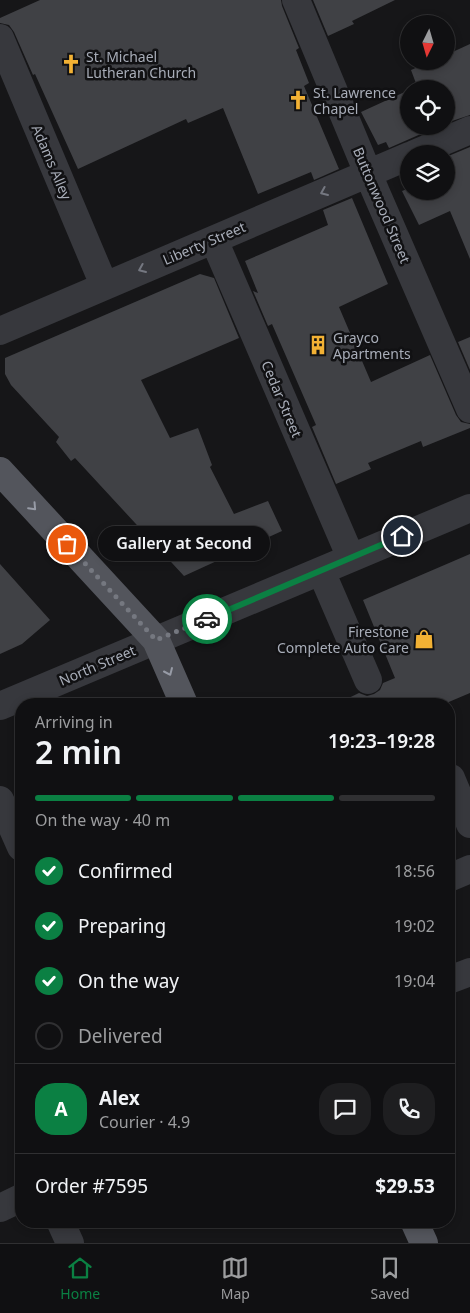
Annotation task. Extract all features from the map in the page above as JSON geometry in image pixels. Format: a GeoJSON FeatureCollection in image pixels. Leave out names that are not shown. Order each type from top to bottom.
{"type":"FeatureCollection","features":[{"type":"Feature","properties":{"kind":"main road"},"geometry":{"type":"LineString","coordinates":[[0,471],[156,640],[181,698]]}},
{"type":"Feature","properties":{"kind":"main road"},"geometry":{"type":"LineString","coordinates":[[417,1228],[424,1243]]}},
{"type":"Feature","properties":{"kind":"street","name":"Buttonwood Street"},"geometry":{"type":"LineString","coordinates":[[296,0],[470,409]]}},
{"type":"Feature","properties":{"kind":"street","name":"Adams Alley"},"geometry":{"type":"LineString","coordinates":[[0,38],[104,285]]}},
{"type":"Feature","properties":{"kind":"street"},"geometry":{"type":"LineString","coordinates":[[435,145],[470,130]]}},
{"type":"Feature","properties":{"kind":"street","name":"Liberty Street"},"geometry":{"type":"LineString","coordinates":[[0,331],[400,160]]}},
{"type":"Feature","properties":{"kind":"street","name":"Cedar Street"},"geometry":{"type":"LineString","coordinates":[[214,240],[351,558]]}},
{"type":"Feature","properties":{"kind":"street","name":"North Street"},"geometry":{"type":"LineString","coordinates":[[19,698],[470,508]]}},
{"type":"Feature","properties":{"kind":"street"},"geometry":{"type":"LineString","coordinates":[[320,571],[368,680]]}},
{"type":"Feature","properties":{"kind":"street","name":"North Street"},"geometry":{"type":"LineString","coordinates":[[0,706],[15,700]]}},
{"type":"Feature","properties":{"kind":"street"},"geometry":{"type":"LineString","coordinates":[[455,790],[470,824]]}},
{"type":"Feature","properties":{"kind":"street"},"geometry":{"type":"LineString","coordinates":[[0,800],[15,834]]}},
{"type":"Feature","properties":{"kind":"street"},"geometry":{"type":"LineString","coordinates":[[455,875],[470,869]]}},
{"type":"Feature","properties":{"kind":"street"},"geometry":{"type":"LineString","coordinates":[[455,978],[470,972]]}},
{"type":"Feature","properties":{"kind":"street"},"geometry":{"type":"LineString","coordinates":[[0,1208],[15,1201]]}},
{"type":"Feature","properties":{"kind":"street"},"geometry":{"type":"LineString","coordinates":[[63,1228],[70,1243]]}},
{"type":"Feature","properties":{"kind":"building"},"geometry":{"type":"Polygon","coordinates":[[[40,0],[281,0],[299,48],[296,50],[309,83],[304,86],[339,169],[314,180],[311,172],[258,194],[223,108],[188,123],[186,119],[78,169],[14,32],[9,25],[0,23],[0,18],[40,0]]]}},
{"type":"Feature","properties":{"kind":"building"},"geometry":{"type":"Polygon","coordinates":[[[313,0],[395,0],[352,21],[354,24],[328,36],[313,0]]]}},
{"type":"Feature","properties":{"kind":"building"},"geometry":{"type":"Polygon","coordinates":[[[470,44],[470,115],[455,120],[455,80],[415,80],[411,70],[455,70],[455,51],[470,44]]]}},
{"type":"Feature","properties":{"kind":"building"},"geometry":{"type":"Polygon","coordinates":[[[400,94],[400,135],[419,135],[389,148],[386,142],[378,145],[361,112],[400,94]]]}},
{"type":"Feature","properties":{"kind":"building"},"geometry":{"type":"Polygon","coordinates":[[[470,147],[470,259],[450,211],[419,225],[406,200],[455,200],[455,153],[470,147]]]}},
{"type":"Feature","properties":{"kind":"building","name":"Grayco Apartments"},"geometry":{"type":"Polygon","coordinates":[[[352,198],[388,284],[339,307],[371,382],[430,355],[456,415],[461,422],[470,424],[470,428],[423,447],[421,441],[368,463],[371,469],[336,484],[312,427],[316,425],[272,324],[268,326],[253,291],[258,293],[245,261],[328,225],[323,210],[352,198]]]}},
{"type":"Feature","properties":{"kind":"building"},"geometry":{"type":"Polygon","coordinates":[[[200,274],[214,278],[239,338],[141,380],[170,438],[198,428],[212,465],[210,467],[234,514],[268,501],[282,531],[184,576],[75,458],[71,461],[56,442],[59,437],[11,385],[5,374],[5,358],[200,274]]]}},
{"type":"Feature","properties":{"kind":"building"},"geometry":{"type":"Polygon","coordinates":[[[470,337],[470,370],[458,342],[470,337]]]}},
{"type":"Feature","properties":{"kind":"building","name":"Firestone Complete Auto Care"},"geometry":{"type":"Polygon","coordinates":[[[470,554],[470,693],[455,699],[349,698],[359,693],[367,696],[374,694],[380,690],[383,683],[395,678],[363,600],[470,554]]]}},
{"type":"Feature","properties":{"kind":"building"},"geometry":{"type":"Polygon","coordinates":[[[0,564],[50,620],[22,644],[0,654],[0,564]]]}},
{"type":"Feature","properties":{"kind":"way so far"},"geometry":{"type":"LineString","coordinates":[[67,544],[156,640],[207,619]]}},
{"type":"Feature","properties":{"kind":"place","name":"St. Michael Lutheran Church"},"geometry":{"type":"Point","coordinates":[71,64]}},
{"type":"Feature","properties":{"kind":"place","name":"St. Lawrence Chapel"},"geometry":{"type":"Point","coordinates":[298,100]}},
{"type":"Feature","properties":{"kind":"place","name":"Grayco Apartments"},"geometry":{"type":"Point","coordinates":[318,345]}},
{"type":"Feature","properties":{"kind":"place","name":"Gallery at Second"},"geometry":{"type":"Point","coordinates":[67,544]}},
{"type":"Feature","properties":{"kind":"place","name":"Firestone Complete Auto Care"},"geometry":{"type":"Point","coordinates":[424,639]}},
{"type":"Feature","properties":{"kind":"route"},"geometry":{"type":"LineString","coordinates":[[207,619],[402,536]]}}]}
